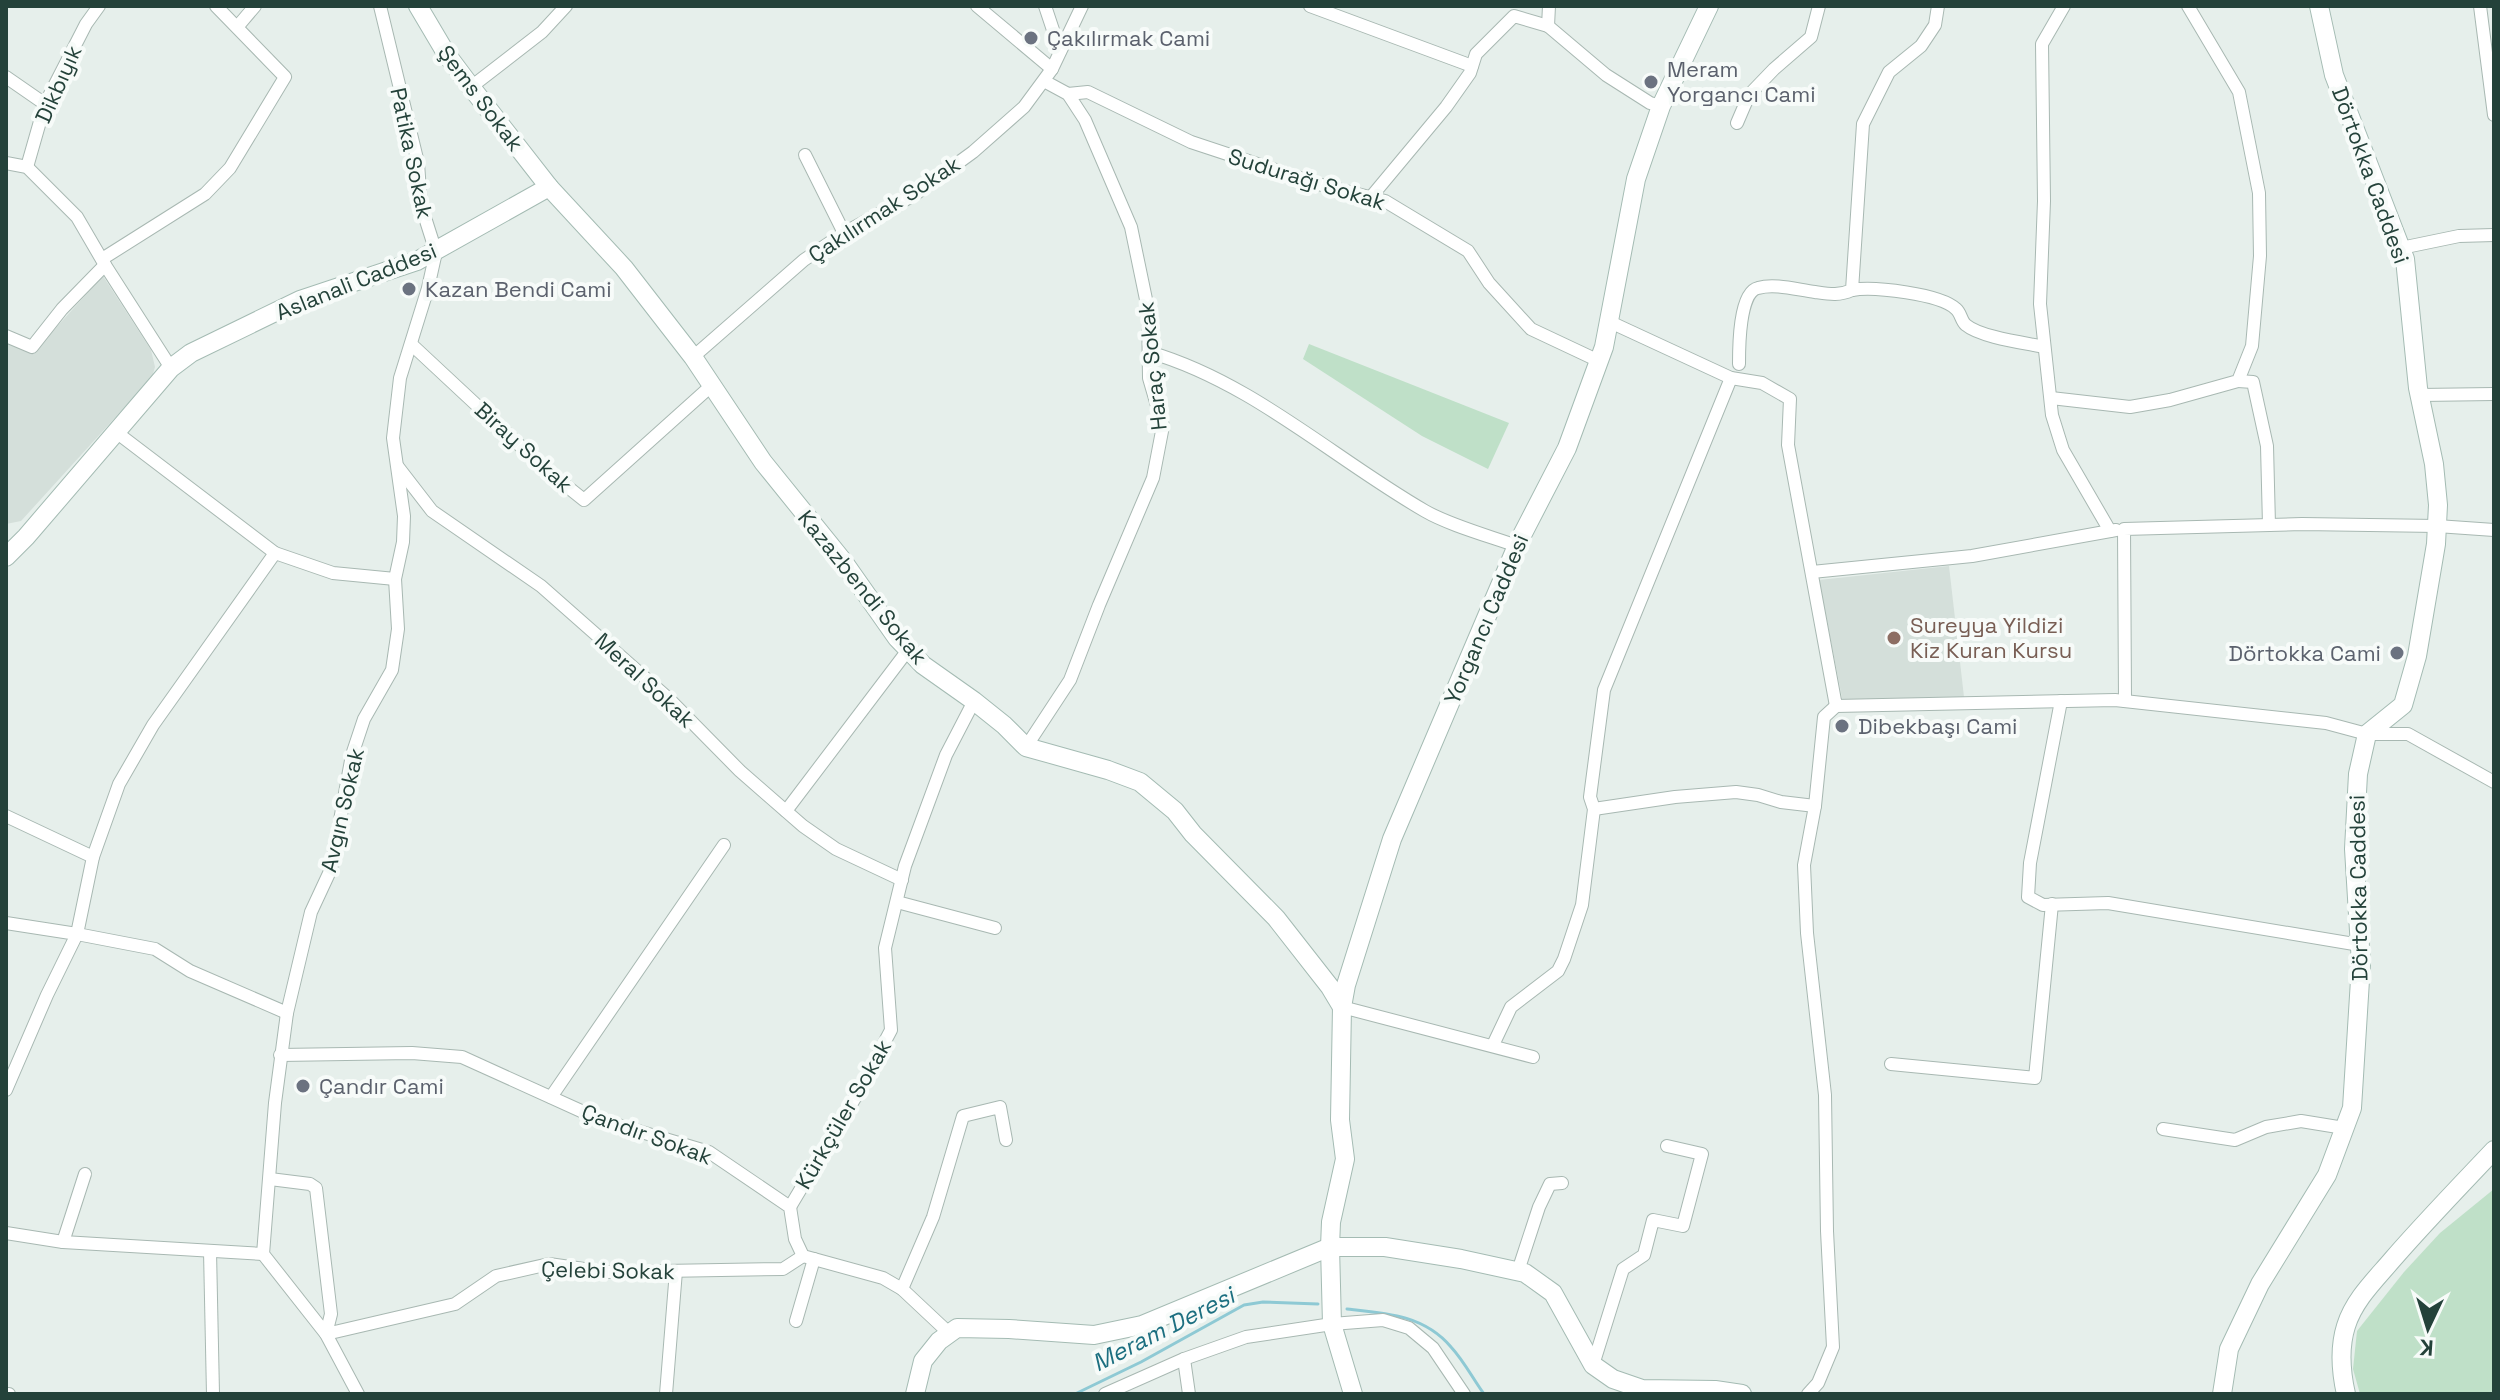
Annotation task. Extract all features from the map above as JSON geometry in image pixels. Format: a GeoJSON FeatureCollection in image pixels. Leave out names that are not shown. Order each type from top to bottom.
{"type":"FeatureCollection","features":[{"type":"Feature","properties":{"kind":"street","name":"Dikbıyık"},"geometry":{"type":"LineString","coordinates":[[27,167],[45,104],[86,24],[99,6]]}},
{"type":"Feature","properties":{"kind":"street"},"geometry":{"type":"LineString","coordinates":[[6,336],[32,347],[103,262],[205,194],[230,168],[285,77],[216,6]]}},
{"type":"Feature","properties":{"kind":"street"},"geometry":{"type":"LineString","coordinates":[[238,26],[255,6]]}},
{"type":"Feature","properties":{"kind":"street","name":"Patika Sokak"},"geometry":{"type":"LineString","coordinates":[[380,6],[418,163],[421,205],[436,252]]}},
{"type":"Feature","properties":{"kind":"street","name":"Şems Sokak"},"geometry":{"type":"LineString","coordinates":[[418,6],[447,55],[549,187]]}},
{"type":"Feature","properties":{"kind":"street"},"geometry":{"type":"LineString","coordinates":[[471,87],[542,32],[566,6]]}},
{"type":"Feature","properties":{"kind":"street"},"geometry":{"type":"LineString","coordinates":[[977,6],[1052,69]]}},
{"type":"Feature","properties":{"kind":"street"},"geometry":{"type":"LineString","coordinates":[[1045,6],[1060,51]]}},
{"type":"Feature","properties":{"kind":"street","name":"Çakılırmak Sokak"},"geometry":{"type":"LineString","coordinates":[[693,357],[804,260],[844,233],[914,195],[973,152],[1024,107],[1052,69],[1082,6]]}},
{"type":"Feature","properties":{"kind":"street"},"geometry":{"type":"LineString","coordinates":[[1310,6],[1472,66]]}},
{"type":"Feature","properties":{"kind":"street"},"geometry":{"type":"LineString","coordinates":[[1548,26],[1549,6]]}},
{"type":"Feature","properties":{"kind":"street","name":"Yorgancı Caddesi"},"geometry":{"type":"LineString","coordinates":[[1353,1394],[1332,1324],[1330,1247],[1331,1222],[1345,1159],[1340,1120],[1342,1007],[1346,985],[1392,839],[1517,546],[1567,448],[1610,322],[1636,179],[1661,106],[1709,6]]}},
{"type":"Feature","properties":{"kind":"street"},"geometry":{"type":"LineString","coordinates":[[1737,123],[1749,95],[1811,37],[1819,6]]}},
{"type":"Feature","properties":{"kind":"street"},"geometry":{"type":"LineString","coordinates":[[1852,290],[1863,124],[1889,72],[1921,46],[1935,25],[1938,6]]}},
{"type":"Feature","properties":{"kind":"street"},"geometry":{"type":"LineString","coordinates":[[2064,6],[2042,44],[2044,201],[2040,304],[2052,415],[2063,450],[2117,530],[2125,701]]}},
{"type":"Feature","properties":{"kind":"street"},"geometry":{"type":"LineString","coordinates":[[2188,6],[2239,92],[2259,193],[2260,256],[2252,346],[2238,381]]}},
{"type":"Feature","properties":{"kind":"street","name":"Dörtokka Caddesi"},"geometry":{"type":"LineString","coordinates":[[2222,1394],[2229,1349],[2260,1284],[2327,1175],[2352,1108],[2361,964],[2354,849],[2358,774],[2367,734],[2403,705],[2417,656],[2436,544],[2434,464],[2420,395],[2405,259],[2334,75],[2319,6]]}},
{"type":"Feature","properties":{"kind":"street"},"geometry":{"type":"LineString","coordinates":[[2480,6],[2494,115]]}},
{"type":"Feature","properties":{"kind":"street"},"geometry":{"type":"LineString","coordinates":[[1371,197],[1446,107],[1472,66],[1476,54],[1514,16],[1548,26],[1606,75],[1650,103],[1661,106]]}},
{"type":"Feature","properties":{"kind":"street"},"geometry":{"type":"LineString","coordinates":[[6,77],[45,104]]}},
{"type":"Feature","properties":{"kind":"street"},"geometry":{"type":"LineString","coordinates":[[1044,81],[1068,94]]}},
{"type":"Feature","properties":{"kind":"street","name":"Sudurağı Sokak"},"geometry":{"type":"LineString","coordinates":[[1068,94],[1088,92],[1191,142],[1318,184],[1385,201],[1468,251],[1489,283],[1531,329],[1599,361]]}},
{"type":"Feature","properties":{"kind":"street","name":"Haraç Sokak"},"geometry":{"type":"LineString","coordinates":[[1026,747],[1070,680],[1153,478],[1163,426],[1149,378],[1148,309],[1131,227],[1085,120],[1068,94]]}},
{"type":"Feature","properties":{"kind":"street"},"geometry":{"type":"LineString","coordinates":[[805,155],[844,233]]}},
{"type":"Feature","properties":{"kind":"street"},"geometry":{"type":"LineString","coordinates":[[6,163],[27,167],[77,217],[171,368]]}},
{"type":"Feature","properties":{"kind":"street","name":"Aslanali Caddesi"},"geometry":{"type":"LineString","coordinates":[[7,554],[26,537],[171,368],[191,353],[300,300],[393,270],[436,252],[549,187]]}},
{"type":"Feature","properties":{"kind":"street","name":"Kazazbendi Sokak"},"geometry":{"type":"LineString","coordinates":[[549,187],[624,268],[693,357],[763,462],[843,561],[908,650],[923,665],[1004,725],[1026,747],[1140,782],[1175,811],[1193,834],[1276,918],[1342,1007]]}},
{"type":"Feature","properties":{"kind":"street"},"geometry":{"type":"LineString","coordinates":[[2401,248],[2459,236],[2494,235]]}},
{"type":"Feature","properties":{"kind":"street","name":"Avgın Sokak"},"geometry":{"type":"LineString","coordinates":[[263,1254],[280,1055],[287,1013],[311,912],[331,869],[352,755],[364,719],[392,670],[398,629],[395,579],[403,542],[404,516],[393,438],[400,378],[436,252]]}},
{"type":"Feature","properties":{"kind":"street"},"geometry":{"type":"LineString","coordinates":[[1739,364],[1739,335],[1746,300],[1756,288],[1773,287],[1841,295],[1862,288],[1891,289],[1956,309],[1965,325],[1991,335],[2044,347]]}},
{"type":"Feature","properties":{"kind":"street"},"geometry":{"type":"LineString","coordinates":[[1610,322],[1731,378],[1762,383],[1790,399],[1788,445],[1836,706]]}},
{"type":"Feature","properties":{"kind":"street","name":"Biray Sokak"},"geometry":{"type":"LineString","coordinates":[[411,344],[544,468],[584,500],[711,386]]}},
{"type":"Feature","properties":{"kind":"street"},"geometry":{"type":"LineString","coordinates":[[1149,352],[1180,361],[1272,410],[1427,513],[1517,546]]}},
{"type":"Feature","properties":{"kind":"street"},"geometry":{"type":"LineString","coordinates":[[1493,1045],[1511,1007],[1558,971],[1564,959],[1582,905],[1594,809],[1590,797],[1604,690],[1731,378]]}},
{"type":"Feature","properties":{"kind":"street"},"geometry":{"type":"LineString","coordinates":[[2051,398],[2130,407],[2170,400],[2238,381],[2253,382],[2267,446],[2269,525]]}},
{"type":"Feature","properties":{"kind":"street"},"geometry":{"type":"LineString","coordinates":[[2420,395],[2494,394]]}},
{"type":"Feature","properties":{"kind":"street"},"geometry":{"type":"LineString","coordinates":[[116,432],[275,553],[333,573],[395,579]]}},
{"type":"Feature","properties":{"kind":"street","name":"Meral Sokak"},"geometry":{"type":"LineString","coordinates":[[397,466],[432,511],[541,586],[669,699],[740,771],[786,811],[836,849],[902,880]]}},
{"type":"Feature","properties":{"kind":"street"},"geometry":{"type":"LineString","coordinates":[[1812,572],[1972,556],[2117,530],[2269,525],[2437,526],[2494,530]]}},
{"type":"Feature","properties":{"kind":"street"},"geometry":{"type":"LineString","coordinates":[[6,1090],[77,934],[93,857],[119,784],[153,725],[275,553]]}},
{"type":"Feature","properties":{"kind":"street"},"geometry":{"type":"LineString","coordinates":[[786,811],[908,650]]}},
{"type":"Feature","properties":{"kind":"street","name":"Kürkçüler Sokak"},"geometry":{"type":"LineString","coordinates":[[790,1207],[855,1098],[891,1030],[885,948],[902,880],[946,755],[974,701]]}},
{"type":"Feature","properties":{"kind":"street"},"geometry":{"type":"LineString","coordinates":[[2061,701],[2030,863],[2028,897],[2043,905],[2108,903],[2360,945]]}},
{"type":"Feature","properties":{"kind":"street"},"geometry":{"type":"LineString","coordinates":[[1808,1394],[1818,1383],[1833,1347],[1825,1095],[1807,933],[1804,865],[1815,806],[1824,717],[1836,706],[2125,701],[2326,723],[2367,734],[2408,734],[2494,782]]}},
{"type":"Feature","properties":{"kind":"street"},"geometry":{"type":"LineString","coordinates":[[1594,809],[1736,792],[1815,806]]}},
{"type":"Feature","properties":{"kind":"street"},"geometry":{"type":"LineString","coordinates":[[6,816],[93,857]]}},
{"type":"Feature","properties":{"kind":"street"},"geometry":{"type":"LineString","coordinates":[[551,1097],[724,845]]}},
{"type":"Feature","properties":{"kind":"street"},"geometry":{"type":"LineString","coordinates":[[897,902],[995,928]]}},
{"type":"Feature","properties":{"kind":"street"},"geometry":{"type":"LineString","coordinates":[[1891,1064],[2035,1078],[2052,904]]}},
{"type":"Feature","properties":{"kind":"street"},"geometry":{"type":"LineString","coordinates":[[6,923],[155,949],[190,971],[287,1013]]}},
{"type":"Feature","properties":{"kind":"street"},"geometry":{"type":"LineString","coordinates":[[1342,1007],[1533,1057]]}},
{"type":"Feature","properties":{"kind":"street","name":"Çandır Sokak"},"geometry":{"type":"LineString","coordinates":[[280,1055],[412,1053],[462,1057],[601,1120],[709,1152],[790,1207]]}},
{"type":"Feature","properties":{"kind":"street"},"geometry":{"type":"LineString","coordinates":[[902,1289],[933,1217],[963,1116],[1000,1107],[1006,1140]]}},
{"type":"Feature","properties":{"kind":"street"},"geometry":{"type":"LineString","coordinates":[[2163,1129],[2235,1140],[2266,1127],[2301,1121],[2344,1128]]}},
{"type":"Feature","properties":{"kind":"street"},"geometry":{"type":"LineString","coordinates":[[1593,1365],[1623,1269],[1644,1255],[1653,1220],[1683,1226],[1702,1154],[1667,1146]]}},
{"type":"Feature","properties":{"kind":"street"},"geometry":{"type":"LineString","coordinates":[[2348,1394],[2342,1377],[2342,1348],[2345,1328],[2360,1297],[2494,1150]]}},
{"type":"Feature","properties":{"kind":"street"},"geometry":{"type":"LineString","coordinates":[[2348,1394],[2344,1355],[2348,1328],[2360,1303],[2494,1159]]}},
{"type":"Feature","properties":{"kind":"street"},"geometry":{"type":"LineString","coordinates":[[63,1242],[85,1174]]}},
{"type":"Feature","properties":{"kind":"street"},"geometry":{"type":"LineString","coordinates":[[270,1179],[310,1184],[316,1188],[331,1314],[326,1334]]}},
{"type":"Feature","properties":{"kind":"street"},"geometry":{"type":"LineString","coordinates":[[1518,1271],[1550,1184],[1562,1183]]}},
{"type":"Feature","properties":{"kind":"street"},"geometry":{"type":"LineString","coordinates":[[790,1207],[795,1239],[808,1258],[883,1278],[902,1289],[950,1334]]}},
{"type":"Feature","properties":{"kind":"street"},"geometry":{"type":"LineString","coordinates":[[6,1233],[63,1242],[263,1254],[326,1334],[358,1394]]}},
{"type":"Feature","properties":{"kind":"street"},"geometry":{"type":"LineString","coordinates":[[915,1394],[923,1361],[939,1341],[957,1328],[1094,1335],[1142,1325],[1330,1247],[1385,1247],[1525,1273],[1553,1293],[1593,1365],[1613,1379],[1642,1389],[1715,1390],[1742,1394]]}},
{"type":"Feature","properties":{"kind":"street"},"geometry":{"type":"LineString","coordinates":[[210,1251],[213,1394]]}},
{"type":"Feature","properties":{"kind":"street"},"geometry":{"type":"LineString","coordinates":[[796,1321],[808,1258]]}},
{"type":"Feature","properties":{"kind":"street","name":"Çelebi Sokak"},"geometry":{"type":"LineString","coordinates":[[326,1334],[455,1304],[496,1276],[549,1264],[605,1272],[783,1269],[808,1258]]}},
{"type":"Feature","properties":{"kind":"street"},"geometry":{"type":"LineString","coordinates":[[666,1394],[676,1271]]}},
{"type":"Feature","properties":{"kind":"street"},"geometry":{"type":"LineString","coordinates":[[1105,1394],[1184,1359],[1246,1337],[1383,1320],[1409,1328],[1433,1348],[1464,1394]]}},
{"type":"Feature","properties":{"kind":"street"},"geometry":{"type":"LineString","coordinates":[[1184,1359],[1189,1394]]}},
{"type":"Feature","properties":{"kind":"shaded area"},"geometry":{"type":"Polygon","coordinates":[[[103,276],[151,350],[155,367],[152,377],[21,521],[6,524],[6,339],[33,353],[103,276]]]}},
{"type":"Feature","properties":{"kind":"shaded area","name":"Sureyya Yildizi Kiz Kuran Kursu"},"geometry":{"type":"Polygon","coordinates":[[[1949,566],[1964,697],[1843,703],[1819,580],[1949,566]]]}},
{"type":"Feature","properties":{"kind":"green space"},"geometry":{"type":"Polygon","coordinates":[[[1309,344],[1509,423],[1488,469],[1422,436],[1303,359],[1309,344]]]}},
{"type":"Feature","properties":{"kind":"green space"},"geometry":{"type":"Polygon","coordinates":[[[2494,1189],[2494,1394],[2360,1394],[2353,1369],[2357,1331],[2440,1233],[2494,1189]]]}},
{"type":"Feature","properties":{"kind":"waterway","name":"Meram Deresi"},"geometry":{"type":"LineString","coordinates":[[1075,1394],[1141,1362],[1244,1305],[1263,1302],[1318,1304]]}},
{"type":"Feature","properties":{"kind":"waterway","name":"Meram Deresi"},"geometry":{"type":"LineString","coordinates":[[1347,1309],[1404,1318],[1429,1328],[1456,1352],[1484,1394]]}},
{"type":"Feature","properties":{"kind":"place","name":"Çakılırmak Cami"},"geometry":{"type":"Point","coordinates":[1031,38]}},
{"type":"Feature","properties":{"kind":"place","name":"Meram Yorgancı Cami"},"geometry":{"type":"Point","coordinates":[1651,82]}},
{"type":"Feature","properties":{"kind":"place","name":"Kazan Bendi Cami"},"geometry":{"type":"Point","coordinates":[409,289]}},
{"type":"Feature","properties":{"kind":"place","name":"Sureyya Yildizi Kiz Kuran Kursu"},"geometry":{"type":"Point","coordinates":[1894,638]}},
{"type":"Feature","properties":{"kind":"place","name":"Dörtokka Cami"},"geometry":{"type":"Point","coordinates":[2397,653]}},
{"type":"Feature","properties":{"kind":"place","name":"Dibekbaşı Cami"},"geometry":{"type":"Point","coordinates":[1842,726]}},
{"type":"Feature","properties":{"kind":"place","name":"Çandır Cami"},"geometry":{"type":"Point","coordinates":[303,1086]}}]}
